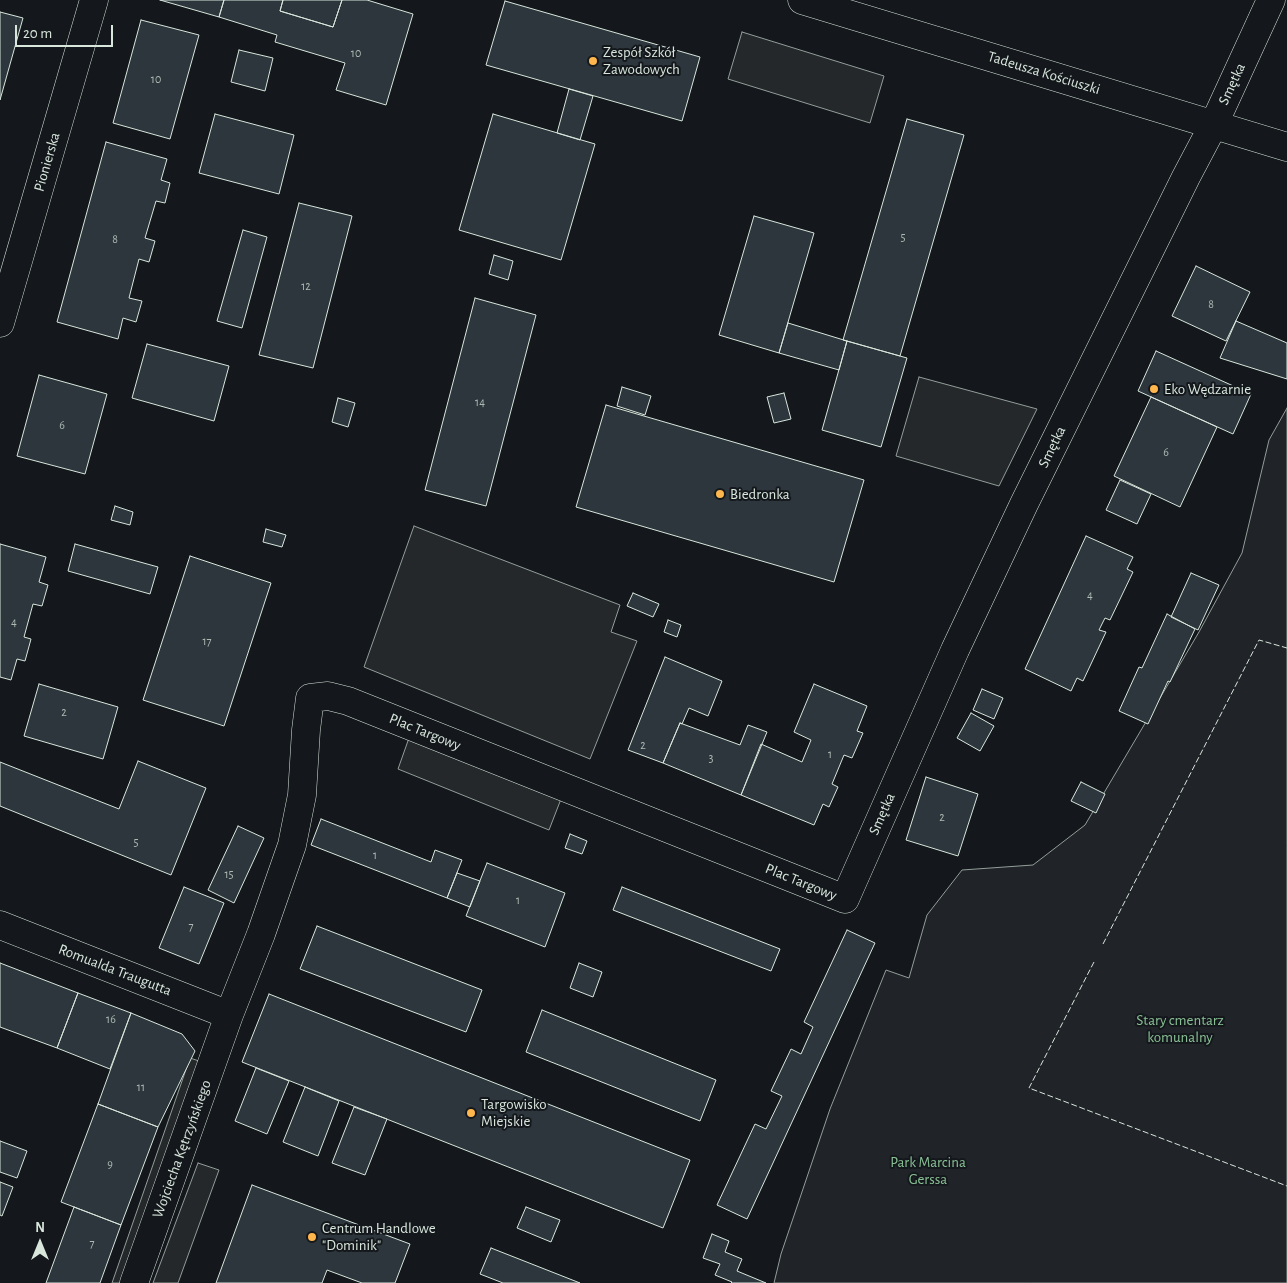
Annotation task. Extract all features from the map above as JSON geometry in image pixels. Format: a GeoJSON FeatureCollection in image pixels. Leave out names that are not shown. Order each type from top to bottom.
{"type":"FeatureCollection","features":[{"type":"Feature","properties":{"kind":"street","name":"Pionierska"},"geometry":{"type":"LineString","coordinates":[[0,323],[94,0]]}},
{"type":"Feature","properties":{"kind":"street","name":"Tadeusza Kościuszki"},"geometry":{"type":"LineString","coordinates":[[802,0],[1287,147]]}},
{"type":"Feature","properties":{"kind":"street","name":"Smętka"},"geometry":{"type":"LineString","coordinates":[[845,899],[959,641],[1024,504],[1214,124],[1271,0]]}},
{"type":"Feature","properties":{"kind":"street","name":"Plac Targowy"},"geometry":{"type":"LineString","coordinates":[[229,1015],[261,934],[292,845],[302,795],[310,698],[328,696],[348,701],[845,899]]}},
{"type":"Feature","properties":{"kind":"street","name":"Romualda Traugutta"},"geometry":{"type":"LineString","coordinates":[[0,925],[229,1015]]}},
{"type":"Feature","properties":{"kind":"street","name":"Wojciecha Kętrzyńskiego"},"geometry":{"type":"LineString","coordinates":[[134,1283],[229,1015]]}},
{"type":"Feature","properties":{"kind":"green space"},"geometry":{"type":"Polygon","coordinates":[[[1287,408],[1287,1283],[774,1283],[781,1254],[830,1109],[886,970],[909,978],[927,915],[962,870],[1033,865],[1085,825],[1199,632],[1242,553],[1269,440],[1287,408]]]}},
{"type":"Feature","properties":{"kind":"shaded area"},"geometry":{"type":"Polygon","coordinates":[[[742,32],[884,76],[870,123],[728,79],[742,32]]]}},
{"type":"Feature","properties":{"kind":"shaded area"},"geometry":{"type":"Polygon","coordinates":[[[919,377],[1037,409],[999,486],[896,456],[919,377]]]}},
{"type":"Feature","properties":{"kind":"shaded area"},"geometry":{"type":"Polygon","coordinates":[[[414,526],[620,605],[611,632],[637,641],[590,759],[364,667],[414,526]]]}},
{"type":"Feature","properties":{"kind":"shaded area"},"geometry":{"type":"Polygon","coordinates":[[[409,738],[561,799],[549,830],[398,769],[409,738]]]}},
{"type":"Feature","properties":{"kind":"shaded area"},"geometry":{"type":"Polygon","coordinates":[[[190,1058],[205,1063],[128,1283],[112,1283],[190,1058]]]}},
{"type":"Feature","properties":{"kind":"shaded area"},"geometry":{"type":"Polygon","coordinates":[[[198,1163],[219,1170],[178,1283],[153,1283],[198,1163]]]}},
{"type":"Feature","properties":{"kind":"building"},"geometry":{"type":"Polygon","coordinates":[[[160,0],[224,0],[219,17],[160,0]]]}},
{"type":"Feature","properties":{"kind":"building"},"geometry":{"type":"Polygon","coordinates":[[[224,0],[283,0],[280,11],[333,27],[342,0],[367,0],[413,14],[386,105],[336,90],[345,63],[275,42],[277,35],[219,17],[224,0]]]}},
{"type":"Feature","properties":{"kind":"building"},"geometry":{"type":"Polygon","coordinates":[[[283,0],[342,0],[333,27],[280,11],[283,0]]]}},
{"type":"Feature","properties":{"kind":"building","name":"Zespół Szkół Zawodowych"},"geometry":{"type":"Polygon","coordinates":[[[505,1],[700,57],[682,121],[486,65],[505,1]]]}},
{"type":"Feature","properties":{"kind":"building"},"geometry":{"type":"Polygon","coordinates":[[[0,12],[23,18],[0,100],[0,12]]]}},
{"type":"Feature","properties":{"kind":"building"},"geometry":{"type":"Polygon","coordinates":[[[141,20],[199,35],[170,139],[113,123],[141,20]]]}},
{"type":"Feature","properties":{"kind":"building"},"geometry":{"type":"Polygon","coordinates":[[[239,50],[273,58],[265,91],[231,82],[239,50]]]}},
{"type":"Feature","properties":{"kind":"building"},"geometry":{"type":"Polygon","coordinates":[[[569,89],[593,96],[580,140],[557,133],[569,89]]]}},
{"type":"Feature","properties":{"kind":"building"},"geometry":{"type":"Polygon","coordinates":[[[215,114],[294,135],[279,194],[199,173],[215,114]]]}},
{"type":"Feature","properties":{"kind":"building"},"geometry":{"type":"Polygon","coordinates":[[[493,114],[595,144],[561,260],[459,230],[493,114]]]}},
{"type":"Feature","properties":{"kind":"building"},"geometry":{"type":"Polygon","coordinates":[[[907,119],[964,135],[900,356],[843,340],[907,119]]]}},
{"type":"Feature","properties":{"kind":"building"},"geometry":{"type":"Polygon","coordinates":[[[106,142],[167,159],[161,180],[170,183],[165,203],[156,201],[145,238],[155,241],[149,262],[139,259],[129,298],[142,301],[136,322],[123,318],[118,339],[57,322],[106,142]]]}},
{"type":"Feature","properties":{"kind":"building"},"geometry":{"type":"Polygon","coordinates":[[[299,203],[352,216],[313,368],[259,355],[299,203]]]}},
{"type":"Feature","properties":{"kind":"building"},"geometry":{"type":"Polygon","coordinates":[[[754,216],[814,233],[779,353],[719,335],[754,216]]]}},
{"type":"Feature","properties":{"kind":"building"},"geometry":{"type":"Polygon","coordinates":[[[243,230],[267,237],[242,328],[217,321],[243,230]]]}},
{"type":"Feature","properties":{"kind":"building"},"geometry":{"type":"Polygon","coordinates":[[[494,255],[513,261],[508,280],[489,274],[494,255]]]}},
{"type":"Feature","properties":{"kind":"building"},"geometry":{"type":"Polygon","coordinates":[[[1196,266],[1250,292],[1226,341],[1172,316],[1196,266]]]}},
{"type":"Feature","properties":{"kind":"building"},"geometry":{"type":"Polygon","coordinates":[[[475,298],[536,315],[486,506],[425,490],[475,298]]]}},
{"type":"Feature","properties":{"kind":"building"},"geometry":{"type":"Polygon","coordinates":[[[1236,321],[1287,343],[1287,379],[1220,358],[1236,321]]]}},
{"type":"Feature","properties":{"kind":"building"},"geometry":{"type":"Polygon","coordinates":[[[788,323],[847,341],[839,370],[779,353],[788,323]]]}},
{"type":"Feature","properties":{"kind":"building"},"geometry":{"type":"Polygon","coordinates":[[[847,341],[907,358],[881,447],[822,430],[847,341]]]}},
{"type":"Feature","properties":{"kind":"building"},"geometry":{"type":"Polygon","coordinates":[[[147,344],[229,366],[214,421],[132,398],[147,344]]]}},
{"type":"Feature","properties":{"kind":"building"},"geometry":{"type":"Polygon","coordinates":[[[1156,351],[1251,394],[1233,434],[1138,391],[1156,351]]]}},
{"type":"Feature","properties":{"kind":"building"},"geometry":{"type":"Polygon","coordinates":[[[39,375],[107,394],[85,474],[17,456],[39,375]]]}},
{"type":"Feature","properties":{"kind":"building"},"geometry":{"type":"Polygon","coordinates":[[[622,387],[651,396],[645,415],[617,406],[622,387]]]}},
{"type":"Feature","properties":{"kind":"building"},"geometry":{"type":"Polygon","coordinates":[[[784,393],[791,419],[774,423],[767,397],[784,393]]]}},
{"type":"Feature","properties":{"kind":"building"},"geometry":{"type":"Polygon","coordinates":[[[1151,397],[1217,427],[1180,507],[1114,476],[1151,397]]]}},
{"type":"Feature","properties":{"kind":"building"},"geometry":{"type":"Polygon","coordinates":[[[338,398],[355,403],[348,427],[332,422],[338,398]]]}},
{"type":"Feature","properties":{"kind":"building","name":"Biedronka"},"geometry":{"type":"Polygon","coordinates":[[[606,405],[864,480],[834,582],[576,507],[606,405]]]}},
{"type":"Feature","properties":{"kind":"building"},"geometry":{"type":"Polygon","coordinates":[[[1120,480],[1151,494],[1137,524],[1106,510],[1120,480]]]}},
{"type":"Feature","properties":{"kind":"building"},"geometry":{"type":"Polygon","coordinates":[[[115,506],[133,512],[130,525],[111,520],[115,506]]]}},
{"type":"Feature","properties":{"kind":"building"},"geometry":{"type":"Polygon","coordinates":[[[266,529],[286,535],[282,547],[263,542],[266,529]]]}},
{"type":"Feature","properties":{"kind":"building"},"geometry":{"type":"Polygon","coordinates":[[[1086,536],[1133,557],[1127,569],[1133,572],[1110,620],[1105,618],[1099,630],[1106,632],[1083,681],[1077,678],[1071,691],[1025,669],[1086,536]]]}},
{"type":"Feature","properties":{"kind":"building"},"geometry":{"type":"Polygon","coordinates":[[[0,544],[46,557],[39,582],[48,585],[42,606],[33,604],[24,637],[31,639],[25,661],[17,659],[11,680],[0,677],[0,544]]]}},
{"type":"Feature","properties":{"kind":"building"},"geometry":{"type":"Polygon","coordinates":[[[75,544],[158,567],[150,594],[68,571],[75,544]]]}},
{"type":"Feature","properties":{"kind":"building"},"geometry":{"type":"Polygon","coordinates":[[[190,556],[271,583],[224,726],[143,700],[190,556]]]}},
{"type":"Feature","properties":{"kind":"building"},"geometry":{"type":"Polygon","coordinates":[[[1191,573],[1219,585],[1198,630],[1171,617],[1191,573]]]}},
{"type":"Feature","properties":{"kind":"building"},"geometry":{"type":"Polygon","coordinates":[[[633,593],[659,604],[653,617],[627,606],[633,593]]]}},
{"type":"Feature","properties":{"kind":"building"},"geometry":{"type":"Polygon","coordinates":[[[1167,614],[1195,629],[1148,724],[1119,711],[1139,667],[1142,668],[1167,614]]]}},
{"type":"Feature","properties":{"kind":"building"},"geometry":{"type":"Polygon","coordinates":[[[668,620],[681,625],[677,637],[664,632],[668,620]]]}},
{"type":"Feature","properties":{"kind":"building"},"geometry":{"type":"Polygon","coordinates":[[[665,657],[722,681],[708,716],[689,708],[682,724],[680,723],[663,763],[628,750],[665,657]]]}},
{"type":"Feature","properties":{"kind":"building"},"geometry":{"type":"Polygon","coordinates":[[[39,684],[118,707],[103,759],[24,736],[39,684]]]}},
{"type":"Feature","properties":{"kind":"building"},"geometry":{"type":"Polygon","coordinates":[[[814,684],[867,706],[857,731],[863,733],[852,758],[844,755],[832,784],[838,787],[829,807],[823,804],[814,825],[741,795],[761,744],[802,762],[811,740],[794,732],[814,684]]]}},
{"type":"Feature","properties":{"kind":"building"},"geometry":{"type":"Polygon","coordinates":[[[982,689],[1003,698],[994,719],[973,710],[982,689]]]}},
{"type":"Feature","properties":{"kind":"building"},"geometry":{"type":"Polygon","coordinates":[[[971,713],[994,726],[980,751],[957,738],[971,713]]]}},
{"type":"Feature","properties":{"kind":"building"},"geometry":{"type":"Polygon","coordinates":[[[680,723],[740,745],[748,725],[767,732],[741,795],[663,763],[680,723]]]}},
{"type":"Feature","properties":{"kind":"building"},"geometry":{"type":"Polygon","coordinates":[[[138,761],[206,788],[171,875],[0,806],[0,762],[119,809],[138,761]]]}},
{"type":"Feature","properties":{"kind":"building"},"geometry":{"type":"Polygon","coordinates":[[[926,777],[978,794],[958,856],[906,840],[926,777]]]}},
{"type":"Feature","properties":{"kind":"building"},"geometry":{"type":"Polygon","coordinates":[[[1081,782],[1105,794],[1096,813],[1071,801],[1081,782]]]}},
{"type":"Feature","properties":{"kind":"building"},"geometry":{"type":"Polygon","coordinates":[[[321,819],[431,862],[435,850],[462,860],[447,898],[311,845],[321,819]]]}},
{"type":"Feature","properties":{"kind":"building"},"geometry":{"type":"Polygon","coordinates":[[[238,826],[264,838],[234,903],[208,890],[238,826]]]}},
{"type":"Feature","properties":{"kind":"building"},"geometry":{"type":"Polygon","coordinates":[[[570,834],[587,841],[582,854],[565,848],[570,834]]]}},
{"type":"Feature","properties":{"kind":"building"},"geometry":{"type":"Polygon","coordinates":[[[487,863],[565,893],[545,947],[466,916],[487,863]]]}},
{"type":"Feature","properties":{"kind":"building"},"geometry":{"type":"Polygon","coordinates":[[[457,873],[480,881],[470,907],[447,898],[457,873]]]}},
{"type":"Feature","properties":{"kind":"building"},"geometry":{"type":"Polygon","coordinates":[[[184,887],[224,903],[199,964],[159,948],[184,887]]]}},
{"type":"Feature","properties":{"kind":"building"},"geometry":{"type":"Polygon","coordinates":[[[622,887],[780,949],[771,971],[613,910],[622,887]]]}},
{"type":"Feature","properties":{"kind":"building"},"geometry":{"type":"Polygon","coordinates":[[[317,926],[482,990],[466,1032],[300,969],[317,926]]]}},
{"type":"Feature","properties":{"kind":"building"},"geometry":{"type":"Polygon","coordinates":[[[847,930],[875,943],[747,1219],[717,1205],[755,1124],[766,1129],[782,1096],[771,1091],[791,1049],[801,1054],[813,1027],[804,1022],[847,930]]]}},
{"type":"Feature","properties":{"kind":"building"},"geometry":{"type":"Polygon","coordinates":[[[0,963],[78,993],[57,1048],[0,1027],[0,963]]]}},
{"type":"Feature","properties":{"kind":"building"},"geometry":{"type":"Polygon","coordinates":[[[579,963],[602,972],[593,997],[570,988],[579,963]]]}},
{"type":"Feature","properties":{"kind":"building"},"geometry":{"type":"Polygon","coordinates":[[[78,993],[131,1013],[110,1069],[57,1048],[78,993]]]}},
{"type":"Feature","properties":{"kind":"building","name":"Targowisko Miejskie"},"geometry":{"type":"Polygon","coordinates":[[[269,994],[690,1160],[663,1228],[242,1062],[269,994]]]}},
{"type":"Feature","properties":{"kind":"building"},"geometry":{"type":"Polygon","coordinates":[[[542,1010],[716,1080],[700,1121],[526,1052],[542,1010]]]}},
{"type":"Feature","properties":{"kind":"building"},"geometry":{"type":"Polygon","coordinates":[[[131,1013],[182,1034],[195,1051],[158,1127],[98,1104],[131,1013]]]}},
{"type":"Feature","properties":{"kind":"building"},"geometry":{"type":"Polygon","coordinates":[[[256,1068],[289,1081],[267,1134],[235,1121],[256,1068]]]}},
{"type":"Feature","properties":{"kind":"building"},"geometry":{"type":"Polygon","coordinates":[[[305,1087],[339,1101],[318,1156],[283,1142],[305,1087]]]}},
{"type":"Feature","properties":{"kind":"building"},"geometry":{"type":"Polygon","coordinates":[[[98,1104],[158,1127],[121,1225],[61,1202],[98,1104]]]}},
{"type":"Feature","properties":{"kind":"building"},"geometry":{"type":"Polygon","coordinates":[[[354,1107],[387,1119],[365,1175],[332,1163],[354,1107]]]}},
{"type":"Feature","properties":{"kind":"building"},"geometry":{"type":"Polygon","coordinates":[[[0,1141],[27,1151],[17,1178],[0,1172],[0,1141]]]}},
{"type":"Feature","properties":{"kind":"building"},"geometry":{"type":"Polygon","coordinates":[[[0,1182],[13,1187],[2,1216],[0,1215],[0,1182]]]}},
{"type":"Feature","properties":{"kind":"building","name":"Centrum Handlowe \"Dominik\""},"geometry":{"type":"Polygon","coordinates":[[[252,1185],[410,1244],[395,1283],[362,1283],[327,1270],[322,1283],[216,1283],[252,1185]]]}},
{"type":"Feature","properties":{"kind":"building"},"geometry":{"type":"Polygon","coordinates":[[[74,1207],[121,1225],[100,1283],[46,1283],[74,1207]]]}},
{"type":"Feature","properties":{"kind":"building"},"geometry":{"type":"Polygon","coordinates":[[[526,1207],[560,1220],[551,1242],[517,1228],[526,1207]]]}},
{"type":"Feature","properties":{"kind":"building"},"geometry":{"type":"Polygon","coordinates":[[[712,1234],[729,1241],[725,1252],[742,1259],[737,1271],[766,1283],[731,1283],[715,1275],[720,1264],[703,1258],[712,1234]]]}},
{"type":"Feature","properties":{"kind":"building"},"geometry":{"type":"Polygon","coordinates":[[[491,1248],[580,1283],[503,1283],[480,1274],[491,1248]]]}},
{"type":"Feature","properties":{"kind":"fence"},"geometry":{"type":"LineString","coordinates":[[1103,944],[1259,640],[1287,648]]}},
{"type":"Feature","properties":{"kind":"fence"},"geometry":{"type":"LineString","coordinates":[[1094,962],[1029,1088],[1287,1186]]}},
{"type":"Feature","properties":{"kind":"place","name":"Zespół Szkół Zawodowych"},"geometry":{"type":"Point","coordinates":[593,61]}},
{"type":"Feature","properties":{"kind":"place","name":"Eko Wędzarnie"},"geometry":{"type":"Point","coordinates":[1154,389]}},
{"type":"Feature","properties":{"kind":"place","name":"Biedronka"},"geometry":{"type":"Point","coordinates":[720,494]}},
{"type":"Feature","properties":{"kind":"place","name":"Targowisko Miejskie"},"geometry":{"type":"Point","coordinates":[471,1113]}},
{"type":"Feature","properties":{"kind":"place","name":"Centrum Handlowe \"Dominik\""},"geometry":{"type":"Point","coordinates":[312,1237]}},
{"type":"Feature","properties":{"kind":"park label","name":"Stary cmentarz komunalny"},"geometry":{"type":"Point","coordinates":[1180,1028]}},
{"type":"Feature","properties":{"kind":"park label","name":"Park Marcina Gerssa"},"geometry":{"type":"Point","coordinates":[928,1170]}}]}
